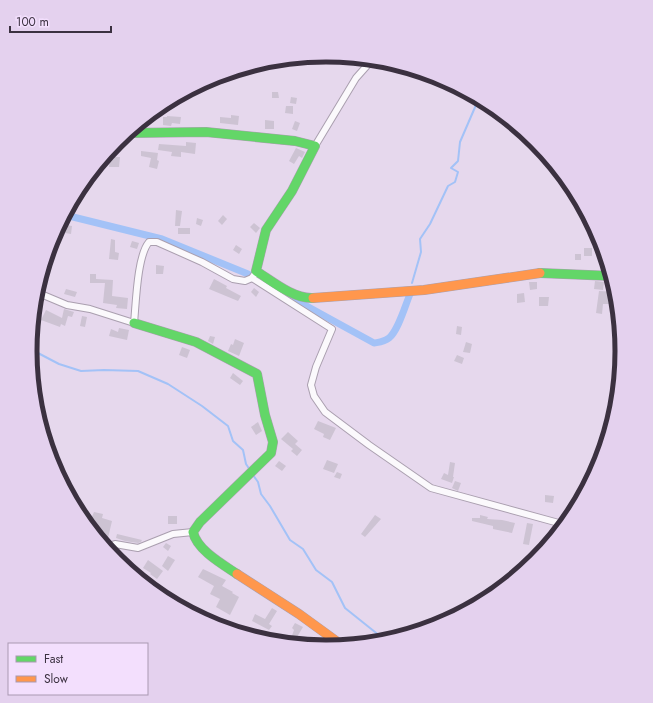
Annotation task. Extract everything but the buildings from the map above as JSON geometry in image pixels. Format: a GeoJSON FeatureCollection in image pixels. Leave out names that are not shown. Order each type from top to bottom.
{"type":"FeatureCollection","features":[{"type":"Feature","properties":{"kind":"street"},"geometry":{"type":"LineString","coordinates":[[134,323],[139,276],[145,247],[149,242],[157,242],[202,262],[233,279],[245,281],[254,274],[266,230],[292,191],[315,146],[356,78],[368,65]]}},
{"type":"Feature","properties":{"kind":"street"},"geometry":{"type":"LineString","coordinates":[[137,133],[206,132],[295,141],[315,146]]}},
{"type":"Feature","properties":{"kind":"street"},"geometry":{"type":"LineString","coordinates":[[254,274],[306,298],[424,290],[479,280],[540,273],[606,276]]}},
{"type":"Feature","properties":{"kind":"street"},"geometry":{"type":"LineString","coordinates":[[254,274],[332,329],[316,367],[311,384],[314,396],[325,412],[370,446],[431,488],[559,523]]}},
{"type":"Feature","properties":{"kind":"street"},"geometry":{"type":"LineString","coordinates":[[43,295],[67,305],[90,310],[196,342],[257,374],[264,415],[273,442],[271,453],[200,522],[193,532],[195,540],[201,547],[220,562],[299,614],[335,641]]}},
{"type":"Feature","properties":{"kind":"street"},"geometry":{"type":"LineString","coordinates":[[112,545],[115,544],[138,548],[173,534],[193,532]]}},
{"type":"Feature","properties":{"kind":"waterway"},"geometry":{"type":"LineString","coordinates":[[412,283],[421,252],[420,239],[430,224],[448,186],[455,182],[458,172],[451,168],[458,161],[460,142],[476,104]]}},
{"type":"Feature","properties":{"kind":"waterway"},"geometry":{"type":"LineString","coordinates":[[71,216],[162,239],[248,274],[374,343],[382,342],[392,335],[410,294]]}},
{"type":"Feature","properties":{"kind":"waterway"},"geometry":{"type":"LineString","coordinates":[[37,353],[59,364],[81,371],[138,371],[168,384],[202,406],[228,426],[233,441],[243,450],[246,464],[250,470]]}},
{"type":"Feature","properties":{"kind":"waterway"},"geometry":{"type":"LineString","coordinates":[[253,475],[258,482],[261,494],[270,506],[290,540],[303,549],[316,570],[332,582],[345,608],[380,636]]}},
{"type":"Feature","properties":{"kind":"traffic: fast"},"geometry":{"type":"LineString","coordinates":[[137,133],[206,132],[295,141],[315,146],[292,191],[266,230],[256,271],[290,293],[305,298],[313,298]]}},
{"type":"Feature","properties":{"kind":"traffic: fast"},"geometry":{"type":"LineString","coordinates":[[540,273],[606,276]]}},
{"type":"Feature","properties":{"kind":"traffic: fast"},"geometry":{"type":"LineString","coordinates":[[134,323],[196,342],[257,374],[265,415],[273,442],[271,453],[200,522],[193,532],[195,539],[205,551],[237,574]]}},
{"type":"Feature","properties":{"kind":"traffic: slow"},"geometry":{"type":"LineString","coordinates":[[313,298],[424,290],[540,273]]}},
{"type":"Feature","properties":{"kind":"traffic: slow"},"geometry":{"type":"LineString","coordinates":[[237,574],[299,614],[335,641]]}}]}
